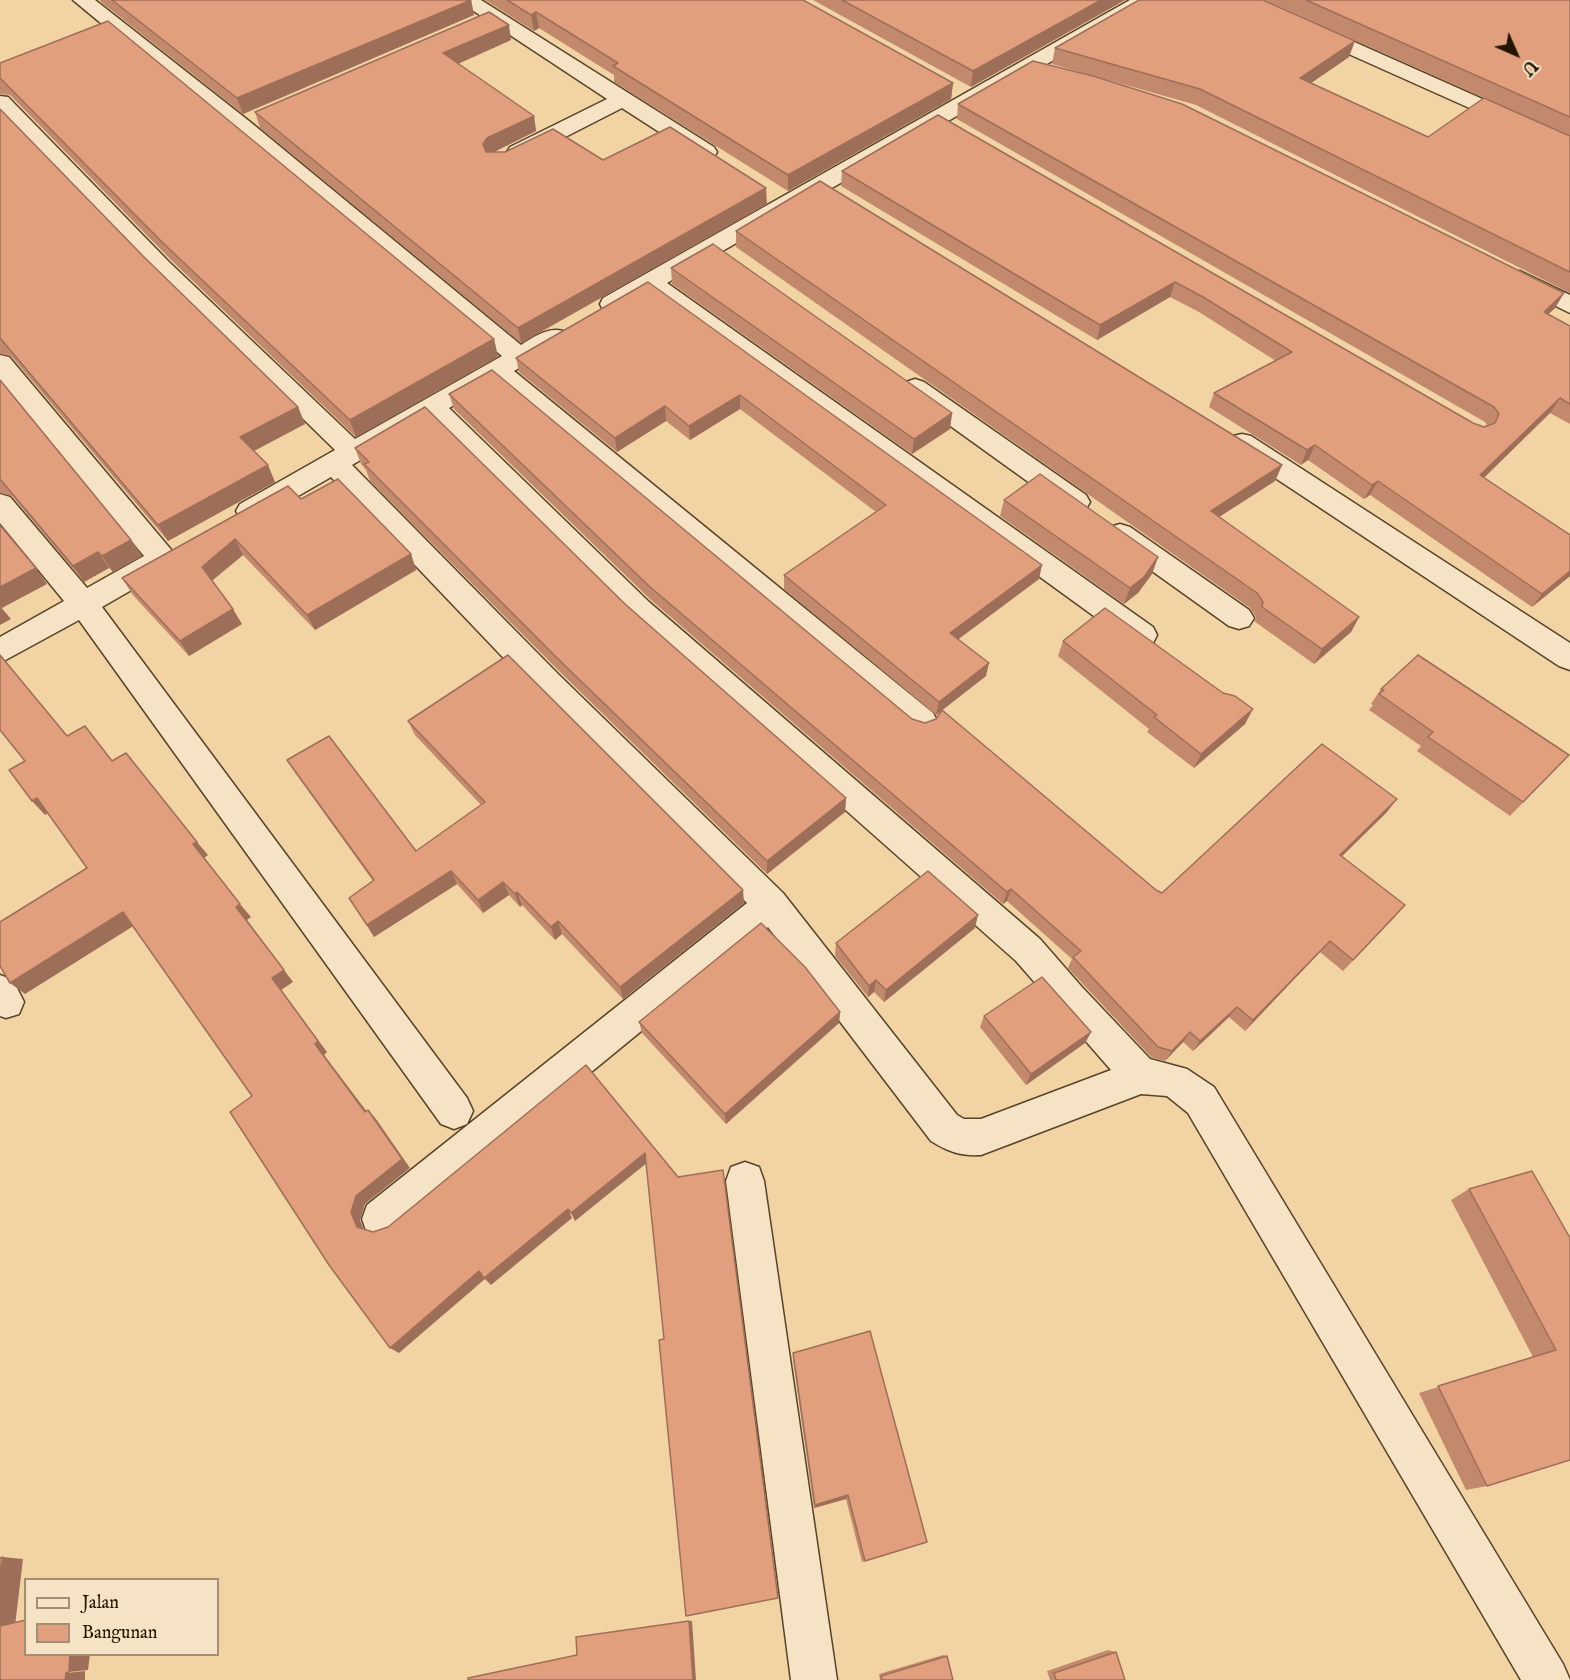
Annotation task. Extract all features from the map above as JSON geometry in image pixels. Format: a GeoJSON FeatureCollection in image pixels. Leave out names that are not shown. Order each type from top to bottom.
{"type":"FeatureCollection","features":[{"type":"Feature","properties":{"kind":"street"},"geometry":{"type":"LineString","coordinates":[[83,0],[241,126],[509,364],[922,722]]}},
{"type":"Feature","properties":{"kind":"street"},"geometry":{"type":"LineString","coordinates":[[467,0],[721,161]]}},
{"type":"Feature","properties":{"kind":"street"},"geometry":{"type":"LineString","coordinates":[[234,520],[345,459],[651,283],[725,253],[779,199],[831,192],[946,125],[961,93],[1027,67],[1144,0]]}},
{"type":"Feature","properties":{"kind":"street"},"geometry":{"type":"LineString","coordinates":[[1244,0],[1570,147]]}},
{"type":"Feature","properties":{"kind":"street"},"geometry":{"type":"LineString","coordinates":[[472,26],[494,17]]}},
{"type":"Feature","properties":{"kind":"street"},"geometry":{"type":"LineString","coordinates":[[1027,67],[1057,75]]}},
{"type":"Feature","properties":{"kind":"street"},"geometry":{"type":"LineString","coordinates":[[499,162],[623,99]]}},
{"type":"Feature","properties":{"kind":"street"},"geometry":{"type":"LineString","coordinates":[[0,102],[345,459],[547,683],[771,904],[944,1128],[960,1138],[981,1137],[1141,1076],[1162,1076],[1183,1084],[1201,1100],[1546,1680]]}},
{"type":"Feature","properties":{"kind":"street"},"geometry":{"type":"LineString","coordinates":[[241,126],[262,117]]}},
{"type":"Feature","properties":{"kind":"street"},"geometry":{"type":"LineString","coordinates":[[1497,268],[1570,305]]}},
{"type":"Feature","properties":{"kind":"street"},"geometry":{"type":"LineString","coordinates":[[651,283],[1161,648]]}},
{"type":"Feature","properties":{"kind":"street"},"geometry":{"type":"LineString","coordinates":[[0,363],[173,554],[0,651]]}},
{"type":"Feature","properties":{"kind":"street"},"geometry":{"type":"LineString","coordinates":[[900,377],[1239,618]]}},
{"type":"Feature","properties":{"kind":"street"},"geometry":{"type":"LineString","coordinates":[[433,408],[639,610],[1028,950],[1068,998],[1141,1076]]}},
{"type":"Feature","properties":{"kind":"street"},"geometry":{"type":"LineString","coordinates":[[1225,432],[1570,658]]}},
{"type":"Feature","properties":{"kind":"street"},"geometry":{"type":"LineString","coordinates":[[0,504],[83,604],[454,1111]]}},
{"type":"Feature","properties":{"kind":"street"},"geometry":{"type":"LineString","coordinates":[[381,1219],[771,904]]}},
{"type":"Feature","properties":{"kind":"street"},"geometry":{"type":"LineString","coordinates":[[745,1181],[814,1680]]}},
{"type":"Feature","properties":{"kind":"building"},"geometry":{"type":"Polygon","coordinates":[[[112,0],[471,0],[237,98],[112,0]]]}},
{"type":"Feature","properties":{"kind":"building"},"geometry":{"type":"Polygon","coordinates":[[[507,0],[803,0],[953,83],[788,175],[613,66],[618,63],[536,12],[531,15],[507,0]]]}},
{"type":"Feature","properties":{"kind":"building"},"geometry":{"type":"Polygon","coordinates":[[[842,0],[1101,0],[973,71],[842,0]]]}},
{"type":"Feature","properties":{"kind":"building"},"geometry":{"type":"Polygon","coordinates":[[[1139,0],[1263,0],[1355,41],[1300,78],[1428,137],[1484,98],[1570,136],[1570,272],[1200,89],[1055,48],[1139,0]]]}},
{"type":"Feature","properties":{"kind":"building"},"geometry":{"type":"Polygon","coordinates":[[[1306,0],[1570,0],[1570,117],[1306,0]]]}},
{"type":"Feature","properties":{"kind":"building"},"geometry":{"type":"Polygon","coordinates":[[[489,12],[509,25],[443,53],[534,116],[487,138],[483,144],[486,152],[505,152],[553,129],[603,160],[670,127],[766,188],[518,328],[255,112],[489,12]]]}},
{"type":"Feature","properties":{"kind":"building"},"geometry":{"type":"Polygon","coordinates":[[[108,21],[494,339],[350,420],[163,243],[0,78],[0,63],[108,21]]]}},
{"type":"Feature","properties":{"kind":"building"},"geometry":{"type":"Polygon","coordinates":[[[1033,61],[1093,76],[1182,104],[1564,293],[1544,312],[1570,326],[1570,404],[1560,398],[1480,475],[1570,535],[1570,571],[1542,594],[1378,481],[1372,485],[1315,445],[1307,450],[1214,393],[1292,352],[1203,297],[1175,282],[1100,325],[842,171],[938,115],[1473,423],[1484,427],[1495,423],[1499,414],[1494,407],[958,104],[1033,61]]]}},
{"type":"Feature","properties":{"kind":"building"},"geometry":{"type":"Polygon","coordinates":[[[0,109],[143,256],[298,407],[240,437],[268,465],[158,525],[0,338],[0,109]]]}},
{"type":"Feature","properties":{"kind":"building"},"geometry":{"type":"Polygon","coordinates":[[[820,181],[1282,465],[1211,511],[1359,617],[1322,649],[1262,607],[1263,602],[1257,593],[736,231],[820,181]]]}},
{"type":"Feature","properties":{"kind":"building"},"geometry":{"type":"Polygon","coordinates":[[[713,244],[952,413],[914,439],[671,268],[713,244]]]}},
{"type":"Feature","properties":{"kind":"building"},"geometry":{"type":"Polygon","coordinates":[[[648,282],[1042,565],[950,633],[989,663],[939,702],[784,575],[886,505],[740,395],[689,426],[665,406],[615,438],[516,358],[648,282]]]}},
{"type":"Feature","properties":{"kind":"building"},"geometry":{"type":"Polygon","coordinates":[[[492,370],[912,719],[925,723],[936,719],[942,710],[1156,890],[1162,893],[1322,744],[1397,799],[1340,855],[1405,905],[1353,960],[1330,941],[1253,1020],[1237,1007],[1200,1041],[1190,1032],[1172,1051],[1158,1047],[1073,957],[1081,951],[1011,889],[1007,892],[649,586],[449,394],[492,370]]]}},
{"type":"Feature","properties":{"kind":"building"},"geometry":{"type":"Polygon","coordinates":[[[0,380],[131,540],[102,556],[98,552],[73,566],[0,479],[0,380]]]}},
{"type":"Feature","properties":{"kind":"building"},"geometry":{"type":"Polygon","coordinates":[[[425,407],[625,604],[846,798],[767,861],[556,657],[364,464],[369,462],[355,448],[425,407]]]}},
{"type":"Feature","properties":{"kind":"building"},"geometry":{"type":"Polygon","coordinates":[[[1040,474],[1158,557],[1144,577],[1130,588],[1004,500],[1040,474]]]}},
{"type":"Feature","properties":{"kind":"building"},"geometry":{"type":"Polygon","coordinates":[[[338,479],[411,554],[307,615],[235,539],[202,567],[233,609],[180,641],[122,578],[288,486],[301,499],[338,479]]]}},
{"type":"Feature","properties":{"kind":"building"},"geometry":{"type":"Polygon","coordinates":[[[0,525],[36,568],[0,587],[0,525]]]}},
{"type":"Feature","properties":{"kind":"building"},"geometry":{"type":"Polygon","coordinates":[[[1105,608],[1223,693],[1235,696],[1253,709],[1201,754],[1154,717],[1157,715],[1063,641],[1105,608]]]}},
{"type":"Feature","properties":{"kind":"building"},"geometry":{"type":"Polygon","coordinates":[[[0,655],[67,736],[85,726],[112,761],[126,753],[197,842],[193,844],[240,904],[236,907],[284,970],[272,978],[318,1041],[315,1044],[365,1112],[368,1110],[402,1159],[356,1196],[351,1212],[357,1227],[373,1232],[388,1227],[586,1065],[678,1177],[723,1170],[778,1598],[686,1616],[659,1340],[664,1339],[645,1153],[571,1213],[568,1209],[484,1278],[479,1271],[390,1348],[329,1265],[230,1112],[252,1096],[123,912],[10,983],[0,966],[0,922],[87,868],[37,798],[32,801],[9,770],[25,761],[0,730],[0,655]]]}},
{"type":"Feature","properties":{"kind":"building"},"geometry":{"type":"Polygon","coordinates":[[[508,655],[743,890],[620,987],[558,921],[551,927],[517,892],[515,894],[503,882],[478,900],[451,871],[367,925],[349,898],[374,880],[287,760],[329,736],[416,851],[485,802],[408,721],[508,655]]]}},
{"type":"Feature","properties":{"kind":"building"},"geometry":{"type":"Polygon","coordinates":[[[1418,655],[1569,755],[1523,802],[1428,737],[1433,732],[1379,694],[1384,690],[1381,689],[1418,655]]]}},
{"type":"Feature","properties":{"kind":"building"},"geometry":{"type":"Polygon","coordinates":[[[928,871],[978,915],[886,990],[876,980],[869,986],[836,943],[928,871]]]}},
{"type":"Feature","properties":{"kind":"building"},"geometry":{"type":"Polygon","coordinates":[[[761,923],[805,967],[840,1012],[725,1114],[639,1022],[761,923]]]}},
{"type":"Feature","properties":{"kind":"building"},"geometry":{"type":"Polygon","coordinates":[[[1042,977],[1091,1032],[1031,1074],[984,1016],[1042,977]]]}},
{"type":"Feature","properties":{"kind":"building"},"geometry":{"type":"Polygon","coordinates":[[[1532,1171],[1570,1238],[1570,1460],[1487,1486],[1438,1386],[1556,1350],[1469,1189],[1532,1171]]]}},
{"type":"Feature","properties":{"kind":"building"},"geometry":{"type":"Polygon","coordinates":[[[870,1331],[927,1542],[865,1561],[848,1495],[815,1505],[793,1353],[870,1331]]]}},
{"type":"Feature","properties":{"kind":"building"},"geometry":{"type":"Polygon","coordinates":[[[3,1557],[0,1578],[0,1558],[3,1557]]]}},
{"type":"Feature","properties":{"kind":"building"},"geometry":{"type":"Polygon","coordinates":[[[24,1620],[24,1656],[70,1656],[69,1672],[66,1673],[65,1680],[0,1680],[0,1626],[24,1620]]]}},
{"type":"Feature","properties":{"kind":"building"},"geometry":{"type":"Polygon","coordinates":[[[689,1621],[693,1680],[468,1680],[468,1678],[577,1655],[576,1637],[689,1621]]]}},
{"type":"Feature","properties":{"kind":"building"},"geometry":{"type":"Polygon","coordinates":[[[1116,1652],[1125,1680],[1056,1680],[1054,1673],[1116,1652]]]}},
{"type":"Feature","properties":{"kind":"building"},"geometry":{"type":"Polygon","coordinates":[[[947,1656],[953,1680],[882,1680],[881,1676],[947,1656]]]}}]}
